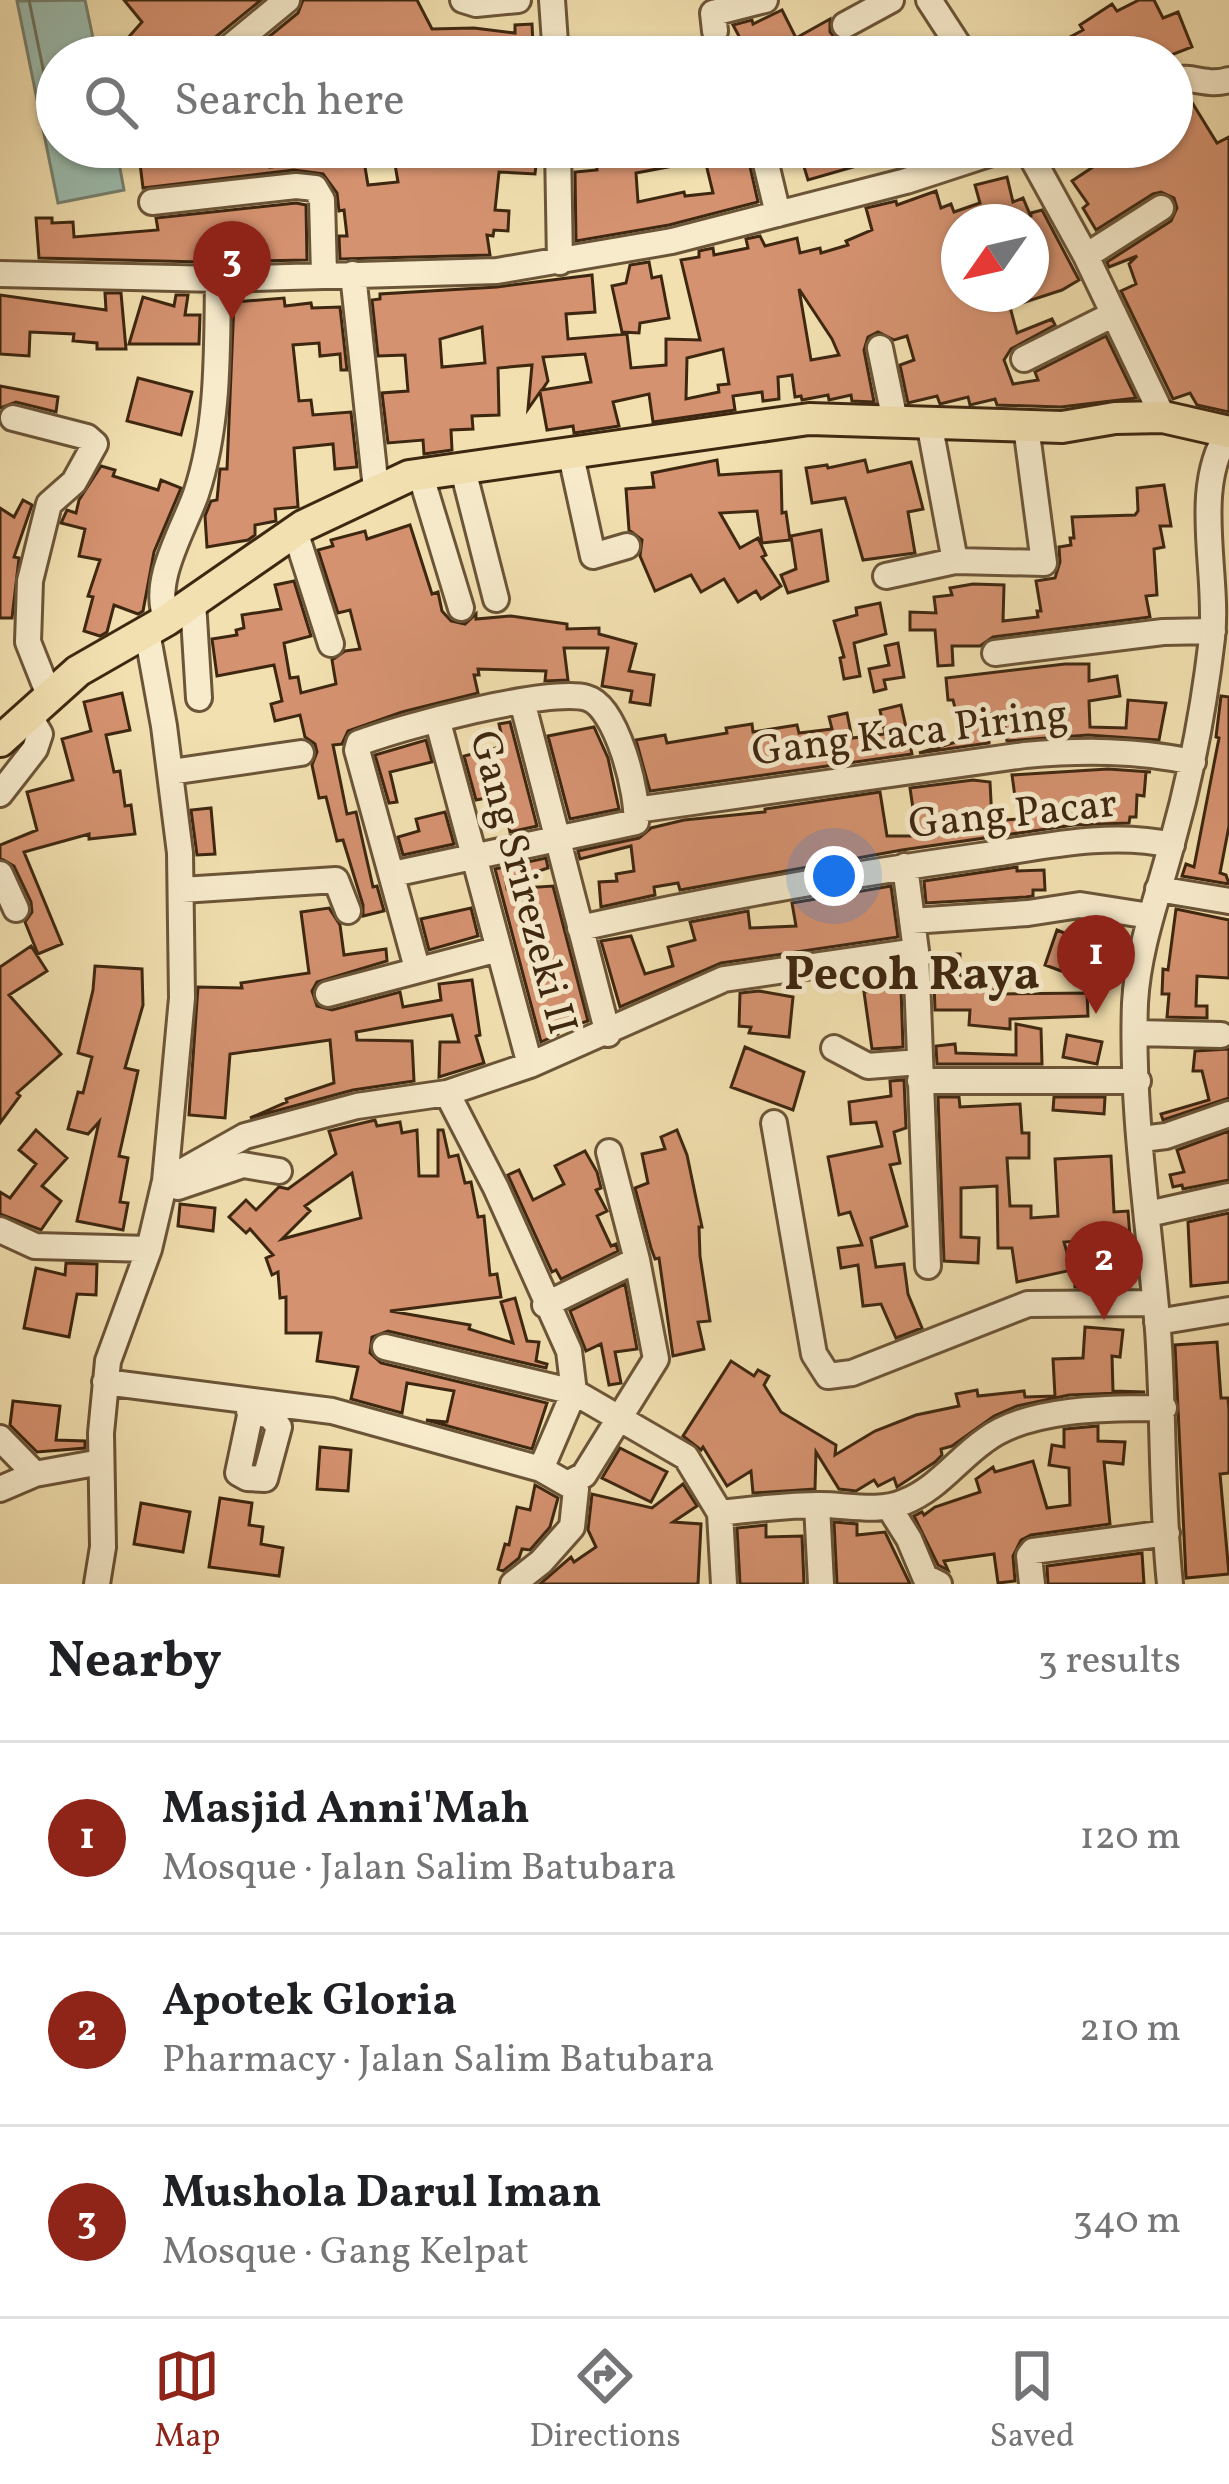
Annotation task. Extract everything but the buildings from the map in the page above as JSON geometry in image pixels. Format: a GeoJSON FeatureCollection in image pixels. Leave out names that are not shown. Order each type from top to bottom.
{"type":"FeatureCollection","features":[{"type":"Feature","properties":{"kind":"main road"},"geometry":{"type":"LineString","coordinates":[[0,741],[78,671],[169,618],[295,531],[376,489],[420,473],[792,421],[1062,428],[1115,418],[1163,417],[1229,433]]}},
{"type":"Feature","properties":{"kind":"street"},"geometry":{"type":"LineString","coordinates":[[463,0],[476,4],[518,0]]}},
{"type":"Feature","properties":{"kind":"street"},"geometry":{"type":"LineString","coordinates":[[552,0],[555,36]]}},
{"type":"Feature","properties":{"kind":"street"},"geometry":{"type":"LineString","coordinates":[[715,31],[713,13],[765,0]]}},
{"type":"Feature","properties":{"kind":"street"},"geometry":{"type":"LineString","coordinates":[[844,25],[891,0]]}},
{"type":"Feature","properties":{"kind":"street"},"geometry":{"type":"LineString","coordinates":[[929,0],[952,36]]}},
{"type":"Feature","properties":{"kind":"street"},"geometry":{"type":"LineString","coordinates":[[241,36],[278,3]]}},
{"type":"Feature","properties":{"kind":"street"},"geometry":{"type":"LineString","coordinates":[[1193,79],[1206,85],[1229,80]]}},
{"type":"Feature","properties":{"kind":"street"},"geometry":{"type":"LineString","coordinates":[[558,168],[560,262]]}},
{"type":"Feature","properties":{"kind":"street"},"geometry":{"type":"LineString","coordinates":[[767,168],[778,214]]}},
{"type":"Feature","properties":{"kind":"street"},"geometry":{"type":"LineString","coordinates":[[0,274],[218,279],[497,272],[672,241],[946,168]]}},
{"type":"Feature","properties":{"kind":"street"},"geometry":{"type":"LineString","coordinates":[[1037,168],[1086,256],[1163,417]]}},
{"type":"Feature","properties":{"kind":"street"},"geometry":{"type":"LineString","coordinates":[[152,202],[315,188],[322,200],[325,274]]}},
{"type":"Feature","properties":{"kind":"street"},"geometry":{"type":"LineString","coordinates":[[1086,256],[1161,208]]}},
{"type":"Feature","properties":{"kind":"street"},"geometry":{"type":"LineString","coordinates":[[353,274],[376,489]]}},
{"type":"Feature","properties":{"kind":"street"},"geometry":{"type":"LineString","coordinates":[[200,698],[161,592],[211,434],[218,279]]}},
{"type":"Feature","properties":{"kind":"street"},"geometry":{"type":"LineString","coordinates":[[1024,359],[1114,314]]}},
{"type":"Feature","properties":{"kind":"street"},"geometry":{"type":"LineString","coordinates":[[880,348],[895,422]]}},
{"type":"Feature","properties":{"kind":"street"},"geometry":{"type":"LineString","coordinates":[[0,794],[35,749],[40,734],[28,642],[30,581],[49,504],[74,482],[95,444],[87,437],[14,418]]}},
{"type":"Feature","properties":{"kind":"street"},"geometry":{"type":"LineString","coordinates":[[929,422],[955,561]]}},
{"type":"Feature","properties":{"kind":"street"},"geometry":{"type":"LineString","coordinates":[[886,576],[955,561],[1044,563],[1026,426]]}},
{"type":"Feature","properties":{"kind":"street"},"geometry":{"type":"LineString","coordinates":[[1170,1584],[1136,1002],[1150,916],[1193,762],[1218,641],[1213,477],[1216,451],[1229,433]]}},
{"type":"Feature","properties":{"kind":"street"},"geometry":{"type":"LineString","coordinates":[[570,451],[593,556],[627,546]]}},
{"type":"Feature","properties":{"kind":"street"},"geometry":{"type":"LineString","coordinates":[[463,466],[496,599]]}},
{"type":"Feature","properties":{"kind":"street"},"geometry":{"type":"LineString","coordinates":[[420,473],[461,608]]}},
{"type":"Feature","properties":{"kind":"street"},"geometry":{"type":"LineString","coordinates":[[295,531],[331,644]]}},
{"type":"Feature","properties":{"kind":"street"},"geometry":{"type":"LineString","coordinates":[[98,1584],[103,1546],[105,1389],[114,1340],[149,1249],[164,1187],[182,998],[182,890],[171,772],[169,618]]}},
{"type":"Feature","properties":{"kind":"street"},"geometry":{"type":"LineString","coordinates":[[994,652],[1163,632],[1218,641]]}},
{"type":"Feature","properties":{"kind":"street"},"geometry":{"type":"LineString","coordinates":[[417,968],[357,747],[362,741],[522,700],[589,698],[608,714],[618,734],[636,810]]}},
{"type":"Feature","properties":{"kind":"street"},"geometry":{"type":"LineString","coordinates":[[522,700],[608,1034]]}},
{"type":"Feature","properties":{"kind":"street","name":"Gang Srirezeki II"},"geometry":{"type":"LineString","coordinates":[[438,722],[530,1065]]}},
{"type":"Feature","properties":{"kind":"street"},"geometry":{"type":"LineString","coordinates":[[171,772],[301,753]]}},
{"type":"Feature","properties":{"kind":"street","name":"Gang Kaca Piring"},"geometry":{"type":"LineString","coordinates":[[557,838],[633,824],[638,819],[636,810],[1025,755],[1150,753],[1193,762]]}},
{"type":"Feature","properties":{"kind":"street"},"geometry":{"type":"LineString","coordinates":[[393,874],[557,838]]}},
{"type":"Feature","properties":{"kind":"street","name":"Gang Pacar"},"geometry":{"type":"LineString","coordinates":[[580,928],[765,888],[904,866],[1112,839],[1172,845]]}},
{"type":"Feature","properties":{"kind":"street"},"geometry":{"type":"LineString","coordinates":[[904,866],[916,951],[928,1266]]}},
{"type":"Feature","properties":{"kind":"street"},"geometry":{"type":"LineString","coordinates":[[0,874],[16,909]]}},
{"type":"Feature","properties":{"kind":"street"},"geometry":{"type":"LineString","coordinates":[[182,890],[336,880],[348,911]]}},
{"type":"Feature","properties":{"kind":"street"},"geometry":{"type":"LineString","coordinates":[[1159,890],[1229,901]]}},
{"type":"Feature","properties":{"kind":"street"},"geometry":{"type":"LineString","coordinates":[[912,921],[1080,905],[1150,916]]}},
{"type":"Feature","properties":{"kind":"street"},"geometry":{"type":"LineString","coordinates":[[328,994],[499,949]]}},
{"type":"Feature","properties":{"kind":"street"},"geometry":{"type":"LineString","coordinates":[[164,1187],[245,1136],[356,1106],[447,1094],[608,1034],[724,979],[916,951]]}},
{"type":"Feature","properties":{"kind":"street"},"geometry":{"type":"LineString","coordinates":[[1136,1033],[1221,1035]]}},
{"type":"Feature","properties":{"kind":"street"},"geometry":{"type":"LineString","coordinates":[[834,1048],[868,1066],[920,1072],[1138,1082]]}},
{"type":"Feature","properties":{"kind":"street"},"geometry":{"type":"LineString","coordinates":[[447,1094],[496,1188],[568,1351],[574,1392],[541,1469]]}},
{"type":"Feature","properties":{"kind":"street"},"geometry":{"type":"LineString","coordinates":[[1142,1139],[1166,1136],[1229,1114]]}},
{"type":"Feature","properties":{"kind":"street"},"geometry":{"type":"LineString","coordinates":[[774,1123],[814,1354],[828,1376],[852,1373],[1028,1304],[1156,1313],[1229,1310]]}},
{"type":"Feature","properties":{"kind":"street"},"geometry":{"type":"LineString","coordinates":[[569,1483],[584,1475],[656,1359],[638,1260],[609,1152]]}},
{"type":"Feature","properties":{"kind":"street"},"geometry":{"type":"LineString","coordinates":[[164,1187],[232,1166],[279,1171]]}},
{"type":"Feature","properties":{"kind":"street"},"geometry":{"type":"LineString","coordinates":[[1148,1214],[1229,1196]]}},
{"type":"Feature","properties":{"kind":"street"},"geometry":{"type":"LineString","coordinates":[[0,1230],[35,1246],[149,1249]]}},
{"type":"Feature","properties":{"kind":"street"},"geometry":{"type":"LineString","coordinates":[[545,1305],[638,1260]]}},
{"type":"Feature","properties":{"kind":"street"},"geometry":{"type":"LineString","coordinates":[[385,1347],[574,1392],[690,1461],[720,1513],[724,1584]]}},
{"type":"Feature","properties":{"kind":"street"},"geometry":{"type":"LineString","coordinates":[[105,1389],[251,1411]]}},
{"type":"Feature","properties":{"kind":"street"},"geometry":{"type":"LineString","coordinates":[[105,1389],[332,1411],[541,1469],[569,1483],[577,1496],[569,1533],[513,1584]]}},
{"type":"Feature","properties":{"kind":"street"},"geometry":{"type":"LineString","coordinates":[[720,1513],[817,1505],[890,1507],[949,1475],[986,1439],[1030,1421],[1068,1412],[1163,1408]]}},
{"type":"Feature","properties":{"kind":"street"},"geometry":{"type":"LineString","coordinates":[[0,1438],[35,1474]]}},
{"type":"Feature","properties":{"kind":"street"},"geometry":{"type":"LineString","coordinates":[[0,1489],[35,1474],[101,1462]]}},
{"type":"Feature","properties":{"kind":"street"},"geometry":{"type":"LineString","coordinates":[[817,1505],[821,1584]]}},
{"type":"Feature","properties":{"kind":"street"},"geometry":{"type":"LineString","coordinates":[[890,1507],[925,1577],[939,1584]]}},
{"type":"Feature","properties":{"kind":"street"},"geometry":{"type":"LineString","coordinates":[[1032,1584],[1031,1552],[1167,1533]]}},
{"type":"Feature","properties":{"kind":"water"},"geometry":{"type":"Polygon","coordinates":[[[85,0],[93,36],[36,36],[36,95],[17,1],[85,0]]]}},
{"type":"Feature","properties":{"kind":"water"},"geometry":{"type":"Polygon","coordinates":[[[51,168],[120,168],[124,190],[58,203],[51,168]]]}},
{"type":"Feature","properties":{"kind":"place","name":"Mushola Darul Iman"},"geometry":{"type":"Point","coordinates":[232,320]}},
{"type":"Feature","properties":{"kind":"place","name":"Masjid Anni'Mah"},"geometry":{"type":"Point","coordinates":[1096,1014]}},
{"type":"Feature","properties":{"kind":"place","name":"Apotek Gloria"},"geometry":{"type":"Point","coordinates":[1104,1320]}},
{"type":"Feature","properties":{"kind":"district","name":"Pecoh Raya"},"geometry":{"type":"Point","coordinates":[912,976]}}]}
